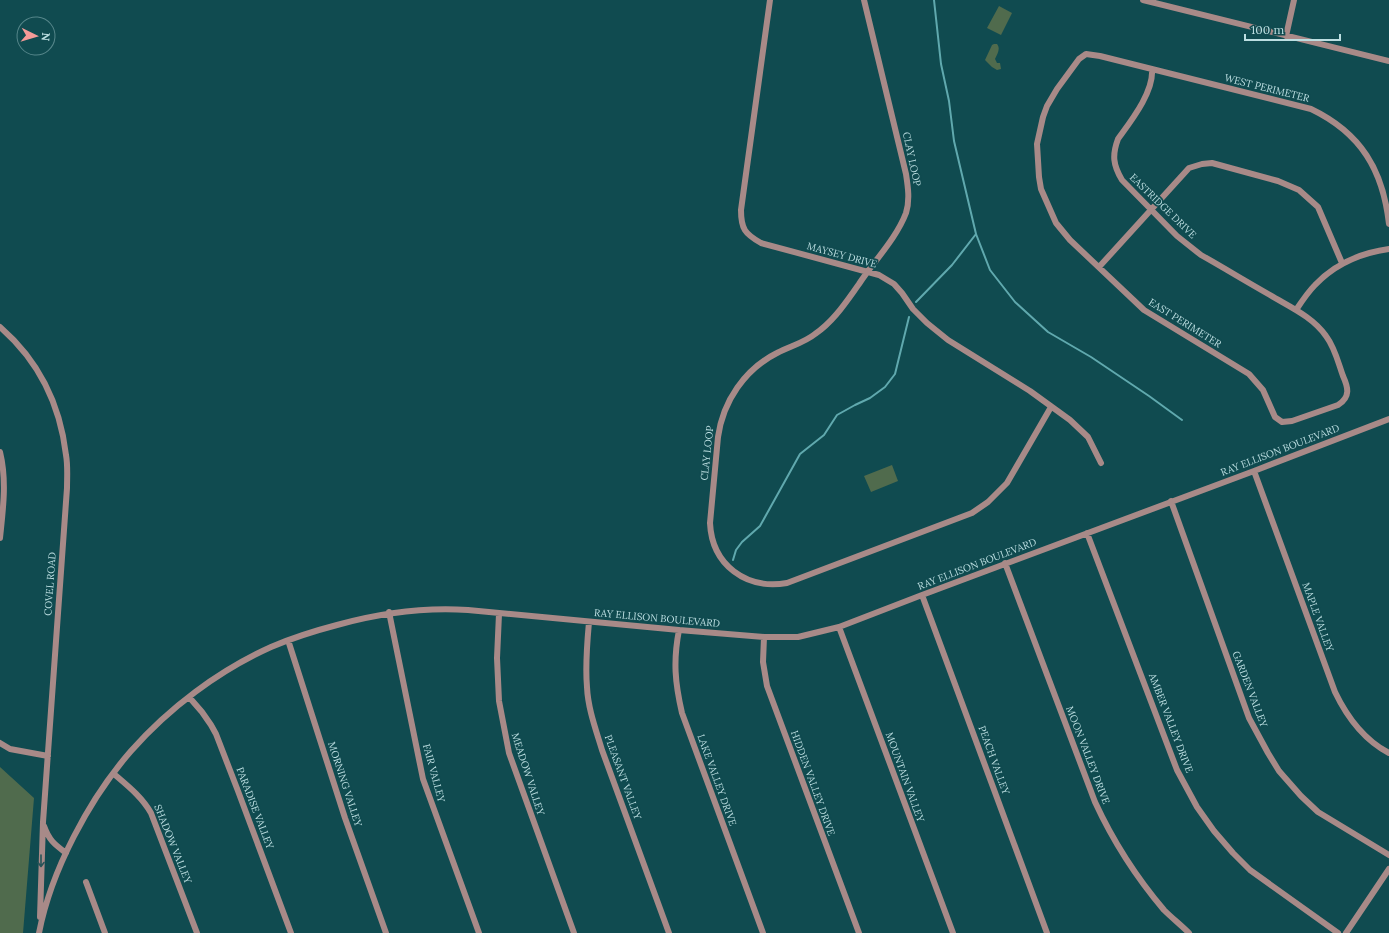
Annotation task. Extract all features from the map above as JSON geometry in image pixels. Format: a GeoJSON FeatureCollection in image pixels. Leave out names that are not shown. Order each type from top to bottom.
{"type":"FeatureCollection","features":[{"type":"Feature","properties":{"kind":"street","name":"MAYSEY DRIVE"},"geometry":{"type":"LineString","coordinates":[[770,0],[743,196],[742,224],[748,235],[761,243],[878,275],[894,284],[913,309],[948,340],[1030,391],[1070,420],[1088,437],[1101,463]]}},
{"type":"Feature","properties":{"kind":"street","name":"CLAY LOOP"},"geometry":{"type":"LineString","coordinates":[[864,0],[906,174],[909,197],[906,212],[894,236],[834,318],[807,340],[777,353],[756,366],[741,382],[728,403],[720,424],[718,437],[710,523],[715,546],[719,555],[732,570],[751,581],[760,584],[778,585],[787,583],[972,513],[988,502],[1007,483],[1051,407]]}},
{"type":"Feature","properties":{"kind":"street"},"geometry":{"type":"LineString","coordinates":[[1143,0],[1389,61]]}},
{"type":"Feature","properties":{"kind":"street"},"geometry":{"type":"LineString","coordinates":[[1286,36],[1294,0]]}},
{"type":"Feature","properties":{"kind":"street","name":"WEST PERIMETER"},"geometry":{"type":"LineString","coordinates":[[1077,61],[1086,54],[1100,56],[1302,106],[1330,119],[1354,139],[1371,161],[1381,182],[1389,224]]}},
{"type":"Feature","properties":{"kind":"street","name":"EAST PERIMETER"},"geometry":{"type":"LineString","coordinates":[[1077,61],[1047,106],[1037,144],[1041,189],[1056,223],[1070,240],[1144,310],[1249,374],[1264,390],[1275,417],[1282,422],[1292,421],[1338,404],[1343,402],[1347,396],[1347,386],[1333,348],[1327,337],[1316,324],[1296,310]]}},
{"type":"Feature","properties":{"kind":"street","name":"EASTRIDGE DRIVE"},"geometry":{"type":"LineString","coordinates":[[1152,69],[1153,75],[1146,96],[1118,139],[1114,153],[1116,171],[1122,180],[1177,236],[1201,255],[1296,310]]}},
{"type":"Feature","properties":{"kind":"street"},"geometry":{"type":"LineString","coordinates":[[1099,267],[1189,168],[1212,163],[1278,181],[1299,190],[1318,207],[1342,263]]}},
{"type":"Feature","properties":{"kind":"street"},"geometry":{"type":"LineString","coordinates":[[1296,310],[1314,285],[1342,263],[1368,252],[1389,249]]}},
{"type":"Feature","properties":{"kind":"street","name":"COVEL ROAD"},"geometry":{"type":"LineString","coordinates":[[0,327],[28,356],[40,373],[58,415],[64,439],[67,488],[43,822],[48,837],[55,845],[66,853]]}},
{"type":"Feature","properties":{"kind":"street","name":"RAY ELLISON BOULEVARD"},"geometry":{"type":"LineString","coordinates":[[40,931],[50,892],[66,853],[80,825],[94,802],[130,752],[160,722],[189,697],[232,667],[288,640],[350,621],[389,612],[444,609],[764,637],[798,637],[839,627],[1389,419]]}},
{"type":"Feature","properties":{"kind":"street"},"geometry":{"type":"LineString","coordinates":[[0,452],[4,471],[4,485],[0,538]]}},
{"type":"Feature","properties":{"kind":"street","name":"MAPLE VALLEY"},"geometry":{"type":"LineString","coordinates":[[1254,471],[1334,692],[1341,706],[1358,729],[1370,741],[1389,753]]}},
{"type":"Feature","properties":{"kind":"street","name":"GARDEN VALLEY"},"geometry":{"type":"LineString","coordinates":[[1170,502],[1249,718],[1279,771],[1301,796],[1318,812],[1389,855]]}},
{"type":"Feature","properties":{"kind":"street","name":"AMBER VALLEY DRIVE"},"geometry":{"type":"LineString","coordinates":[[1088,533],[1177,770],[1194,802],[1214,831],[1250,870],[1338,933]]}},
{"type":"Feature","properties":{"kind":"street","name":"MOON VALLEY DRIVE"},"geometry":{"type":"LineString","coordinates":[[1005,563],[1106,828],[1145,886],[1165,911],[1189,933]]}},
{"type":"Feature","properties":{"kind":"street","name":"PEACH VALLEY"},"geometry":{"type":"LineString","coordinates":[[922,595],[1047,933]]}},
{"type":"Feature","properties":{"kind":"street","name":"FAIR VALLEY"},"geometry":{"type":"LineString","coordinates":[[389,612],[423,779],[479,933]]}},
{"type":"Feature","properties":{"kind":"street","name":"MEADOW VALLEY"},"geometry":{"type":"LineString","coordinates":[[499,614],[497,658],[499,701],[509,753],[574,933]]}},
{"type":"Feature","properties":{"kind":"street","name":"PLEASANT VALLEY"},"geometry":{"type":"LineString","coordinates":[[589,622],[586,676],[594,724],[602,750],[669,933]]}},
{"type":"Feature","properties":{"kind":"street","name":"MOUNTAIN VALLEY"},"geometry":{"type":"LineString","coordinates":[[839,627],[952,933]]}},
{"type":"Feature","properties":{"kind":"street","name":"LAKE VALLEY DRIVE"},"geometry":{"type":"LineString","coordinates":[[679,630],[674,660],[675,676],[682,713],[763,933]]}},
{"type":"Feature","properties":{"kind":"street","name":"HIDDEN VALLEY DRIVE"},"geometry":{"type":"LineString","coordinates":[[764,637],[763,669],[767,686],[858,933]]}},
{"type":"Feature","properties":{"kind":"street","name":"MORNING VALLEY"},"geometry":{"type":"LineString","coordinates":[[288,640],[345,818],[386,933]]}},
{"type":"Feature","properties":{"kind":"street","name":"PARADISE VALLEY"},"geometry":{"type":"LineString","coordinates":[[189,697],[202,712],[216,734],[291,933]]}},
{"type":"Feature","properties":{"kind":"street"},"geometry":{"type":"LineString","coordinates":[[0,743],[10,749],[48,756]]}},
{"type":"Feature","properties":{"kind":"street","name":"SHADOW VALLEY"},"geometry":{"type":"LineString","coordinates":[[114,774],[135,792],[148,807],[196,933]]}},
{"type":"Feature","properties":{"kind":"street"},"geometry":{"type":"LineString","coordinates":[[40,931],[43,822]]}},
{"type":"Feature","properties":{"kind":"street"},"geometry":{"type":"LineString","coordinates":[[1346,933],[1389,869]]}},
{"type":"Feature","properties":{"kind":"street"},"geometry":{"type":"LineString","coordinates":[[86,882],[105,933]]}},
{"type":"Feature","properties":{"kind":"green space"},"geometry":{"type":"Polygon","coordinates":[[[999,6],[1012,13],[1001,35],[987,28],[999,6]]]}},
{"type":"Feature","properties":{"kind":"green space"},"geometry":{"type":"Polygon","coordinates":[[[997,44],[999,48],[995,59],[997,63],[1000,63],[1001,69],[997,70],[985,60],[992,45],[997,44]]]}},
{"type":"Feature","properties":{"kind":"green space"},"geometry":{"type":"Polygon","coordinates":[[[892,465],[898,481],[871,492],[864,476],[892,465]]]}},
{"type":"Feature","properties":{"kind":"green space"},"geometry":{"type":"Polygon","coordinates":[[[0,767],[34,798],[23,933],[0,933],[0,767]]]}},
{"type":"Feature","properties":{"kind":"waterway"},"geometry":{"type":"LineString","coordinates":[[934,0],[941,64],[949,101],[954,141],[976,234],[990,270],[1015,302],[1048,332],[1091,357],[1182,420]]}},
{"type":"Feature","properties":{"kind":"waterway"},"geometry":{"type":"LineString","coordinates":[[916,302],[952,265],[976,234]]}},
{"type":"Feature","properties":{"kind":"waterway"},"geometry":{"type":"LineString","coordinates":[[733,560],[736,550],[742,542],[760,526],[800,454],[824,435],[837,415],[870,398],[885,387],[895,374],[909,317]]}}]}
